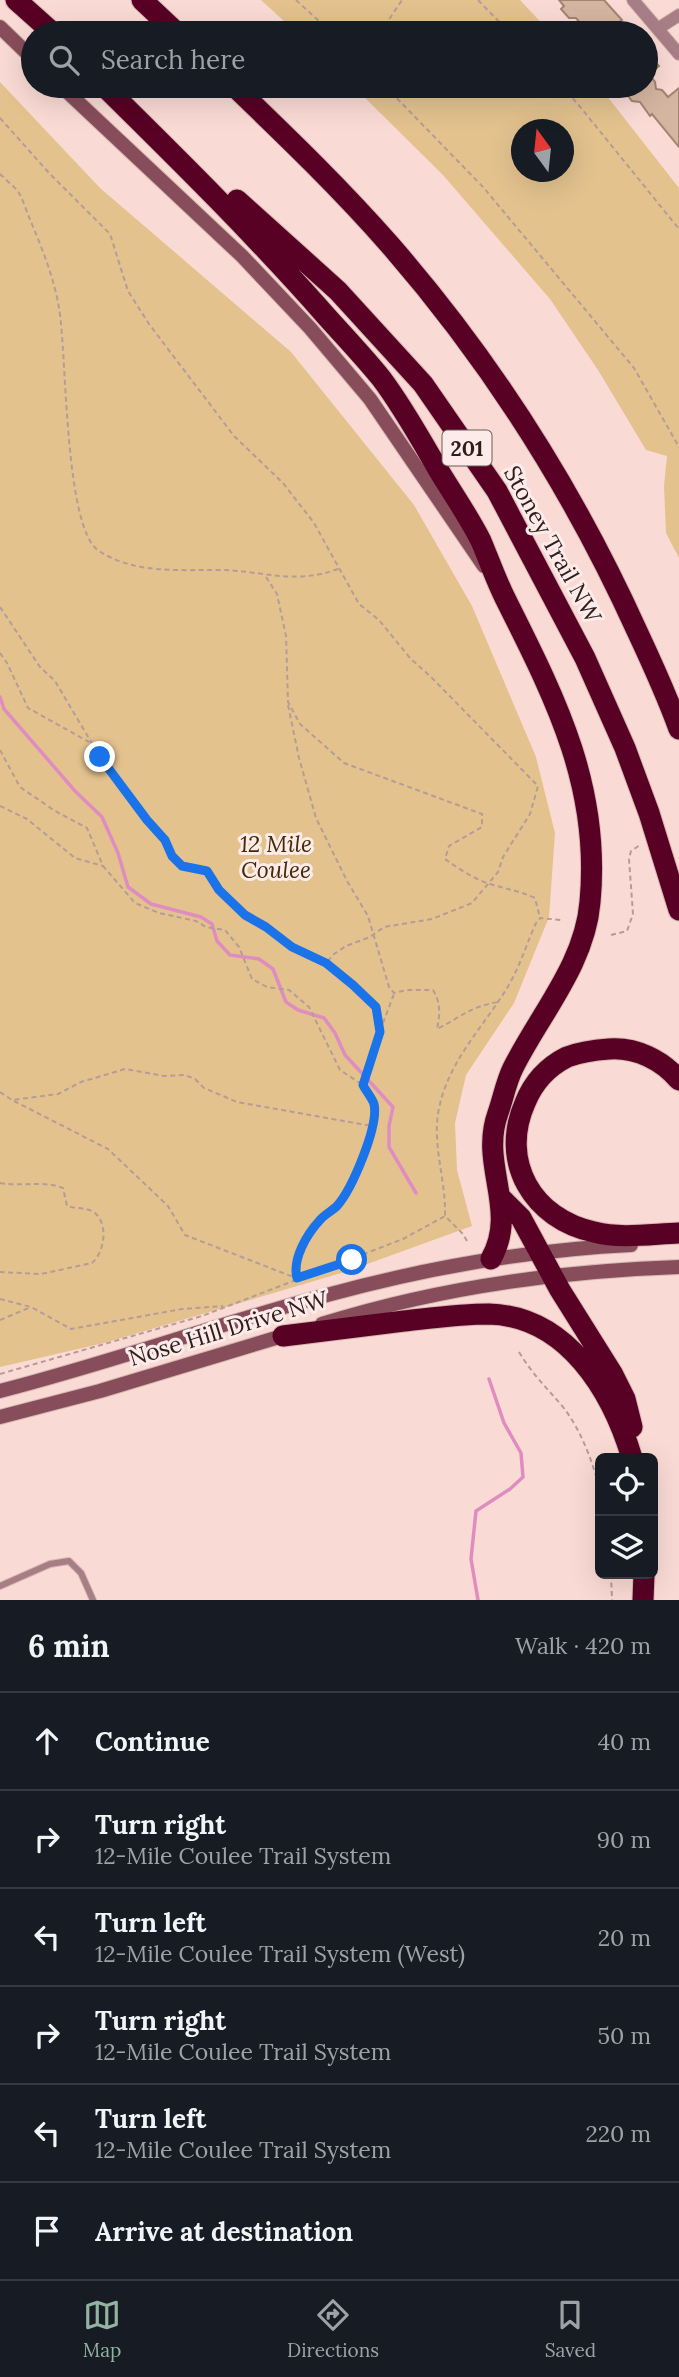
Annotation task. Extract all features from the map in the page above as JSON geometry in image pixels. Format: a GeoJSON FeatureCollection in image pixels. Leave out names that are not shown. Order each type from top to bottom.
{"type":"FeatureCollection","features":[{"type":"Feature","properties":{"kind":"highway"},"geometry":{"type":"LineString","coordinates":[[15,0],[38,21]]}},
{"type":"Feature","properties":{"kind":"highway"},"geometry":{"type":"LineString","coordinates":[[142,0],[164,21]]}},
{"type":"Feature","properties":{"kind":"highway"},"geometry":{"type":"LineString","coordinates":[[150,0],[167,21]]}},
{"type":"Feature","properties":{"kind":"highway"},"geometry":{"type":"LineString","coordinates":[[116,98],[258,240],[381,379],[408,418],[480,539],[503,595],[542,670],[563,718],[588,813],[590,904],[573,965],[511,1072],[492,1130],[491,1158],[500,1197],[500,1239],[491,1259]]}},
{"type":"Feature","properties":{"kind":"highway","name":"Stoney Trail NW"},"geometry":{"type":"LineString","coordinates":[[124,98],[338,291],[422,384],[497,491],[579,646],[605,703],[649,813],[679,910]]}},
{"type":"Feature","properties":{"kind":"highway","name":"Stoney Trail NW"},"geometry":{"type":"LineString","coordinates":[[246,98],[338,187],[390,245],[434,299],[525,424],[576,509],[613,579],[677,722]]}},
{"type":"Feature","properties":{"kind":"highway"},"geometry":{"type":"LineString","coordinates":[[671,1238],[596,1233],[559,1220],[531,1193],[524,1179],[516,1153],[516,1130],[531,1088],[547,1070],[568,1057],[594,1050],[618,1048],[643,1054],[658,1062],[679,1080]]}},
{"type":"Feature","properties":{"kind":"highway"},"geometry":{"type":"LineString","coordinates":[[500,1197],[521,1218],[612,1373],[625,1399],[631,1420],[634,1453]]}},
{"type":"Feature","properties":{"kind":"highway"},"geometry":{"type":"LineString","coordinates":[[283,1336],[489,1314],[531,1323],[550,1332],[569,1346],[583,1362],[616,1413],[632,1453]]}},
{"type":"Feature","properties":{"kind":"highway"},"geometry":{"type":"LineString","coordinates":[[643,1600],[644,1579]]}},
{"type":"Feature","properties":{"kind":"street"},"geometry":{"type":"LineString","coordinates":[[633,0],[652,21]]}},
{"type":"Feature","properties":{"kind":"street"},"geometry":{"type":"LineString","coordinates":[[679,15],[659,28],[679,52]]}},
{"type":"Feature","properties":{"kind":"street"},"geometry":{"type":"LineString","coordinates":[[0,27],[21,47]]}},
{"type":"Feature","properties":{"kind":"street"},"geometry":{"type":"LineString","coordinates":[[74,98],[242,256],[310,328],[370,398],[503,595]]}},
{"type":"Feature","properties":{"kind":"street","name":"Nose Hill Drive NW"},"geometry":{"type":"LineString","coordinates":[[0,1391],[328,1295],[491,1259],[671,1238]]}},
{"type":"Feature","properties":{"kind":"street","name":"Nose Hill Drive NW"},"geometry":{"type":"LineString","coordinates":[[0,1417],[100,1391],[366,1310],[444,1292],[553,1276],[679,1267]]}},
{"type":"Feature","properties":{"kind":"lane"},"geometry":{"type":"LineString","coordinates":[[0,1586],[50,1564],[69,1561],[81,1573],[93,1600]]}},
{"type":"Feature","properties":{"kind":"path"},"geometry":{"type":"LineString","coordinates":[[296,0],[319,21]]}},
{"type":"Feature","properties":{"kind":"path"},"geometry":{"type":"LineString","coordinates":[[388,21],[402,0]]}},
{"type":"Feature","properties":{"kind":"path"},"geometry":{"type":"LineString","coordinates":[[478,0],[498,21]]}},
{"type":"Feature","properties":{"kind":"path"},"geometry":{"type":"LineString","coordinates":[[397,98],[483,187],[634,368],[679,447]]}},
{"type":"Feature","properties":{"kind":"path"},"geometry":{"type":"LineString","coordinates":[[572,98],[679,229]]}},
{"type":"Feature","properties":{"kind":"path"},"geometry":{"type":"LineString","coordinates":[[0,118],[49,173],[110,234],[128,291],[149,324],[234,436],[283,483],[306,513],[359,604],[379,620],[410,658],[538,786],[530,814],[510,845],[498,872],[472,903],[432,919],[384,927],[346,946],[326,963]]}},
{"type":"Feature","properties":{"kind":"path"},"geometry":{"type":"LineString","coordinates":[[0,174],[19,193],[42,248],[59,309],[74,483],[82,523],[97,550],[130,565],[167,570],[243,570],[265,576],[316,577],[340,568]]}},
{"type":"Feature","properties":{"kind":"path"},"geometry":{"type":"LineString","coordinates":[[265,576],[277,594],[286,636],[288,702],[299,758],[316,818],[347,881],[369,916],[388,987],[394,993]]}},
{"type":"Feature","properties":{"kind":"path"},"geometry":{"type":"LineString","coordinates":[[0,607],[40,667],[55,681],[92,743],[127,793],[165,840],[172,856],[182,866],[207,871],[219,890],[245,915],[292,947],[326,963],[353,985],[376,1007],[380,1032]]}},
{"type":"Feature","properties":{"kind":"path"},"geometry":{"type":"LineString","coordinates":[[0,653],[28,708],[92,743]]}},
{"type":"Feature","properties":{"kind":"path"},"geometry":{"type":"LineString","coordinates":[[288,702],[300,724],[344,763],[482,814],[482,827],[449,846],[445,859],[463,872],[490,884],[535,898],[540,918],[520,963],[498,1002],[461,1054],[440,1101],[436,1143],[445,1216],[467,1241]]}},
{"type":"Feature","properties":{"kind":"path"},"geometry":{"type":"LineString","coordinates":[[0,750],[20,787],[55,811],[87,828],[103,866],[135,903],[159,913],[225,930],[239,947],[252,979],[267,987],[289,990],[309,1007],[340,1070],[363,1085],[374,1104],[368,1147],[338,1205],[320,1220],[303,1244],[295,1268],[297,1278]]}},
{"type":"Feature","properties":{"kind":"path"},"geometry":{"type":"LineString","coordinates":[[0,806],[27,819],[75,858],[103,866]]}},
{"type":"Feature","properties":{"kind":"path"},"geometry":{"type":"LineString","coordinates":[[611,935],[627,931],[632,921],[629,859],[631,852],[640,845]]}},
{"type":"Feature","properties":{"kind":"path"},"geometry":{"type":"LineString","coordinates":[[540,918],[561,920]]}},
{"type":"Feature","properties":{"kind":"path"},"geometry":{"type":"LineString","coordinates":[[394,993],[433,990],[441,1013],[438,1029],[460,1014],[480,1005],[498,1002]]}},
{"type":"Feature","properties":{"kind":"path"},"geometry":{"type":"LineString","coordinates":[[363,1085],[394,993]]}},
{"type":"Feature","properties":{"kind":"path"},"geometry":{"type":"LineString","coordinates":[[12,1100],[58,1094],[81,1082],[125,1069],[174,1077],[185,1075],[195,1079],[204,1088],[237,1102],[373,1126]]}},
{"type":"Feature","properties":{"kind":"path"},"geometry":{"type":"LineString","coordinates":[[0,1092],[108,1149],[168,1206],[185,1235],[297,1278]]}},
{"type":"Feature","properties":{"kind":"path"},"geometry":{"type":"LineString","coordinates":[[0,1183],[16,1186],[37,1182],[63,1188],[67,1206],[97,1214],[104,1242],[98,1258],[92,1263],[41,1274],[0,1272]]}},
{"type":"Feature","properties":{"kind":"path"},"geometry":{"type":"LineString","coordinates":[[0,1374],[202,1316],[404,1239],[445,1216]]}},
{"type":"Feature","properties":{"kind":"path"},"geometry":{"type":"LineString","coordinates":[[0,1300],[31,1307],[71,1329],[182,1309],[227,1306]]}},
{"type":"Feature","properties":{"kind":"path"},"geometry":{"type":"LineString","coordinates":[[0,1320],[31,1307]]}},
{"type":"Feature","properties":{"kind":"path"},"geometry":{"type":"LineString","coordinates":[[519,1352],[533,1376],[564,1409],[595,1472]]}},
{"type":"Feature","properties":{"kind":"path"},"geometry":{"type":"LineString","coordinates":[[611,1579],[612,1600]]}},
{"type":"Feature","properties":{"kind":"green space"},"geometry":{"type":"Polygon","coordinates":[[[261,0],[520,0],[540,21],[284,21],[261,0]]]}},
{"type":"Feature","properties":{"kind":"green space","name":"12 Mile Coulee"},"geometry":{"type":"Polygon","coordinates":[[[0,82],[100,188],[291,352],[414,505],[472,606],[536,757],[555,833],[549,917],[514,1003],[466,1075],[455,1123],[457,1170],[472,1226],[348,1271],[104,1343],[0,1367],[0,82]]]}},
{"type":"Feature","properties":{"kind":"green space"},"geometry":{"type":"Polygon","coordinates":[[[365,98],[608,98],[679,188],[679,558],[666,533],[664,486],[667,456],[646,450],[598,370],[550,299],[443,175],[365,98]]]}},
{"type":"Feature","properties":{"kind":"building"},"geometry":{"type":"Polygon","coordinates":[[[559,0],[604,0],[622,20],[579,21],[569,18],[561,9],[564,6],[559,0]]]}},
{"type":"Feature","properties":{"kind":"building"},"geometry":{"type":"Polygon","coordinates":[[[679,88],[679,147],[640,102],[630,98],[658,98],[658,89],[668,97],[679,88]]]}},
{"type":"Feature","properties":{"kind":"waterway"},"geometry":{"type":"LineString","coordinates":[[0,697],[4,709],[75,791],[102,817],[118,853],[128,887],[151,904],[201,917],[212,924],[217,941],[230,955],[259,959],[273,969],[286,1002],[298,1010],[324,1018],[335,1033],[345,1055],[393,1107],[389,1147],[416,1193]]}},
{"type":"Feature","properties":{"kind":"waterway"},"geometry":{"type":"LineString","coordinates":[[478,1600],[471,1559],[476,1511],[510,1489],[523,1477],[521,1453],[504,1423],[489,1379]]}},
{"type":"Feature","properties":{"kind":"route"},"geometry":{"type":"LineString","coordinates":[[100,757],[182,866],[207,871],[219,890],[245,915],[292,947],[326,963],[376,1007],[380,1032],[363,1085],[374,1104],[368,1147],[338,1205],[320,1220],[303,1244],[295,1268],[297,1278],[352,1260]]}}]}
